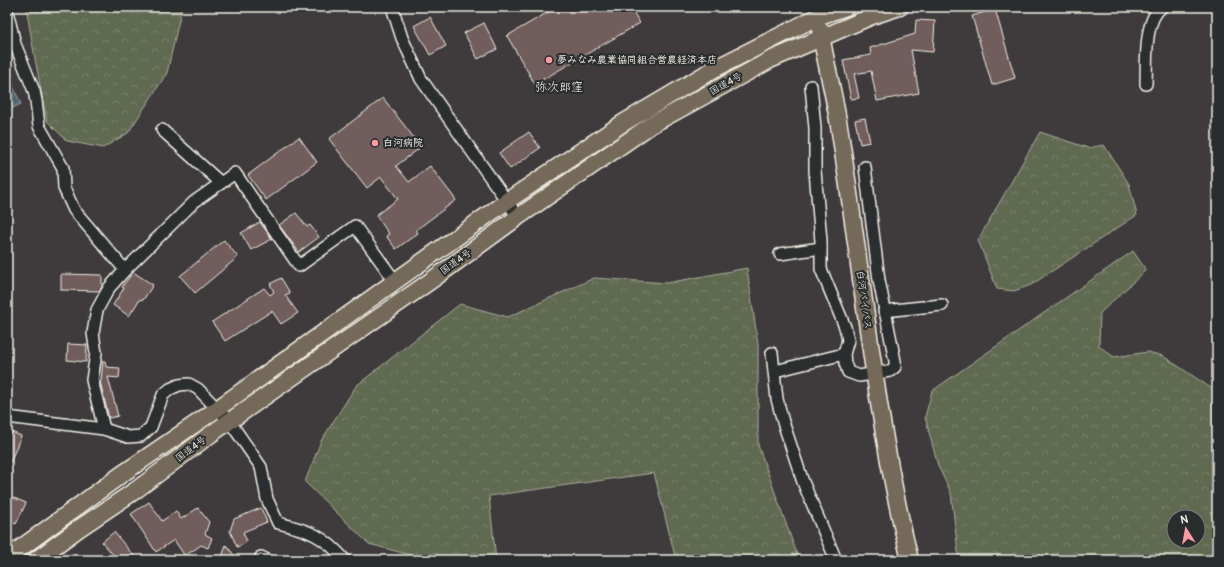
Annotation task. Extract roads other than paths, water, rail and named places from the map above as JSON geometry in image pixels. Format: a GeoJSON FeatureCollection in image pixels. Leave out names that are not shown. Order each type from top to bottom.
{"type":"FeatureCollection","features":[{"type":"Feature","properties":{"kind":"highway","name":"国道4号"},"geometry":{"type":"LineString","coordinates":[[7,558],[125,472],[217,409],[507,201],[623,123],[714,69],[816,12],[846,7]]}},
{"type":"Feature","properties":{"kind":"highway","name":"国道4号"},"geometry":{"type":"LineString","coordinates":[[36,560],[78,529],[136,490],[211,434],[650,125],[770,60],[872,16],[900,7]]}},
{"type":"Feature","properties":{"kind":"highway","name":"白河バイパス"},"geometry":{"type":"LineString","coordinates":[[816,12],[841,138],[874,374],[892,479],[910,560]]}},
{"type":"Feature","properties":{"kind":"street"},"geometry":{"type":"LineString","coordinates":[[392,7],[402,38],[421,79],[518,217]]}},
{"type":"Feature","properties":{"kind":"street"},"geometry":{"type":"LineString","coordinates":[[1146,84],[1147,41],[1149,31],[1153,19],[1162,7]]}},
{"type":"Feature","properties":{"kind":"street"},"geometry":{"type":"LineString","coordinates":[[7,11],[15,44],[34,91],[39,126],[63,168],[64,188],[74,210],[126,270]]}},
{"type":"Feature","properties":{"kind":"street"},"geometry":{"type":"LineString","coordinates":[[811,86],[815,128],[815,172],[821,248],[821,269],[845,327],[848,340],[844,354],[848,372],[859,376],[890,371],[895,367],[884,311],[865,168]]}},
{"type":"Feature","properties":{"kind":"street"},"geometry":{"type":"LineString","coordinates":[[162,130],[221,183]]}},
{"type":"Feature","properties":{"kind":"street"},"geometry":{"type":"LineString","coordinates":[[104,429],[92,380],[96,353],[93,333],[97,310],[109,288],[194,202],[235,173],[299,266],[355,226],[395,281]]}},
{"type":"Feature","properties":{"kind":"street"},"geometry":{"type":"LineString","coordinates":[[780,254],[821,248]]}},
{"type":"Feature","properties":{"kind":"street"},"geometry":{"type":"LineString","coordinates":[[884,311],[942,305]]}},
{"type":"Feature","properties":{"kind":"street"},"geometry":{"type":"LineString","coordinates":[[772,353],[777,399],[790,445],[803,482],[836,560]]}},
{"type":"Feature","properties":{"kind":"street"},"geometry":{"type":"LineString","coordinates":[[775,371],[844,354]]}},
{"type":"Feature","properties":{"kind":"street"},"geometry":{"type":"LineString","coordinates":[[7,417],[104,429],[128,437],[140,436],[151,427],[163,395],[179,384],[189,384],[198,389],[230,422],[261,467],[267,499],[278,523],[313,533],[332,546],[345,560]]}},
{"type":"Feature","properties":{"kind":"water"},"geometry":{"type":"Polygon","coordinates":[[[7,73],[21,104],[7,111],[7,73]]]}},
{"type":"Feature","properties":{"kind":"place","name":"夢みなみ農業協同組合営農経済本店"},"geometry":{"type":"Point","coordinates":[549,60]}},
{"type":"Feature","properties":{"kind":"place","name":"白河病院"},"geometry":{"type":"Point","coordinates":[375,143]}},
{"type":"Feature","properties":{"kind":"district","name":"弥次郎窪"},"geometry":{"type":"Point","coordinates":[559,87]}}]}
